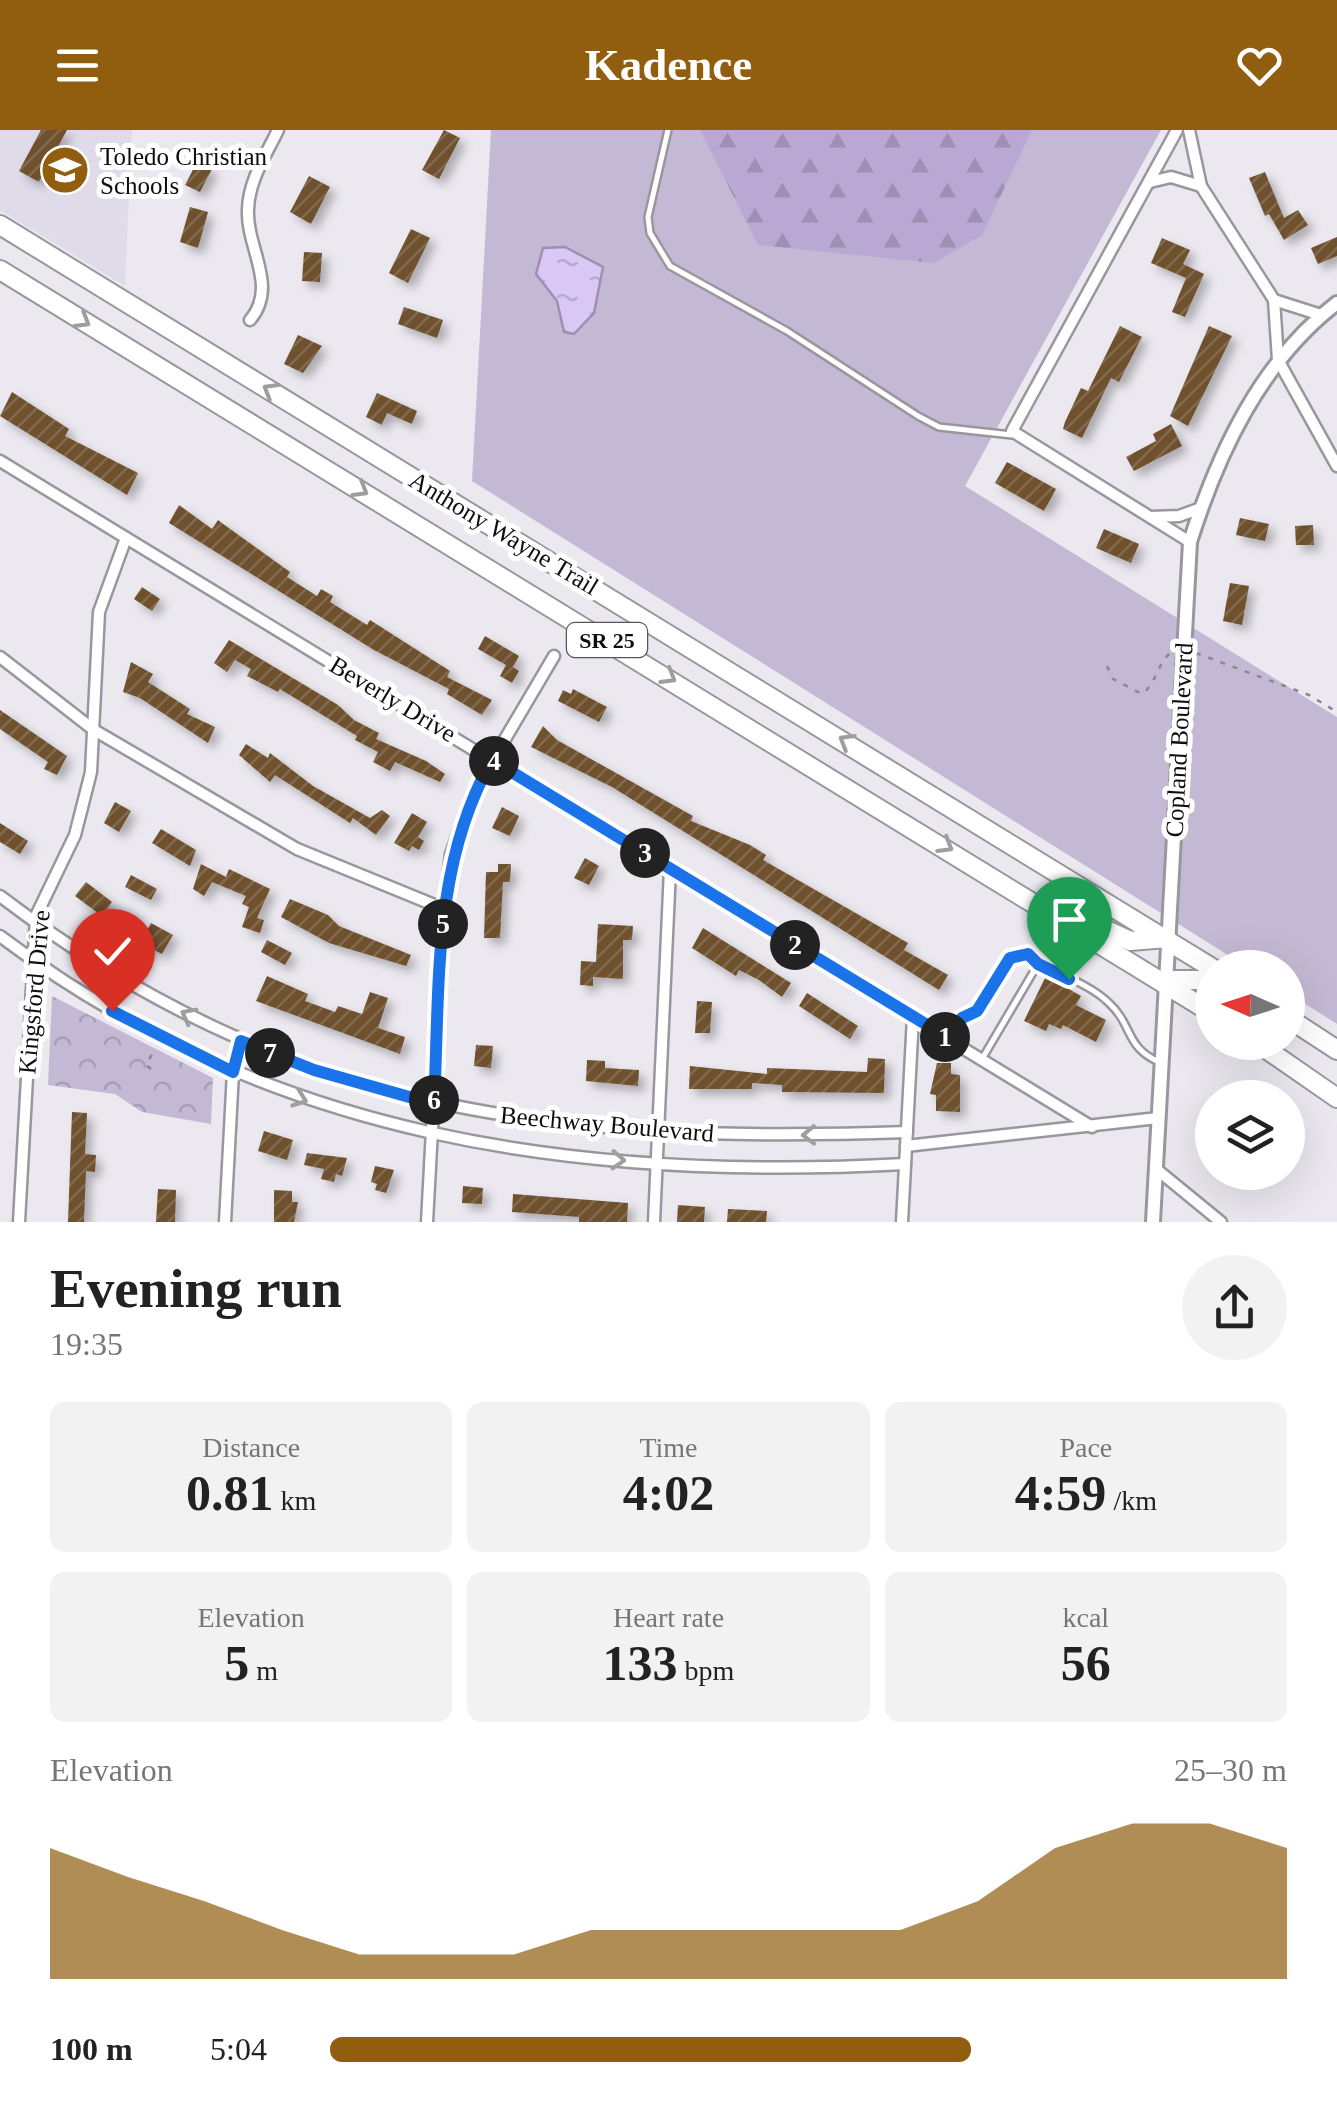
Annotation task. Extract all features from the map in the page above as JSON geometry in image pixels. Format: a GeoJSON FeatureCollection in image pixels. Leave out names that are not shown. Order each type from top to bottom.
{"type":"FeatureCollection","features":[{"type":"Feature","properties":{"kind":"highway","name":"Anthony Wayne Trail"},"geometry":{"type":"LineString","coordinates":[[0,225],[1195,956]]}},
{"type":"Feature","properties":{"kind":"highway","name":"Anthony Wayne Trail"},"geometry":{"type":"LineString","coordinates":[[0,270],[1195,1001]]}},
{"type":"Feature","properties":{"kind":"highway"},"geometry":{"type":"LineString","coordinates":[[997,878],[1130,941],[1168,938]]}},
{"type":"Feature","properties":{"kind":"highway"},"geometry":{"type":"LineString","coordinates":[[1165,980],[1195,980]]}},
{"type":"Feature","properties":{"kind":"highway"},"geometry":{"type":"LineString","coordinates":[[1305,1030],[1337,1053]]}},
{"type":"Feature","properties":{"kind":"highway"},"geometry":{"type":"LineString","coordinates":[[1305,1037],[1337,1053]]}},
{"type":"Feature","properties":{"kind":"highway"},"geometry":{"type":"LineString","coordinates":[[1282,1060],[1337,1098]]}},
{"type":"Feature","properties":{"kind":"street"},"geometry":{"type":"LineString","coordinates":[[250,320],[264,292],[247,213],[251,185],[278,130]]}},
{"type":"Feature","properties":{"kind":"street"},"geometry":{"type":"LineString","coordinates":[[1177,130],[1015,433],[1190,542]]}},
{"type":"Feature","properties":{"kind":"street"},"geometry":{"type":"LineString","coordinates":[[1189,130],[1200,186],[1274,300],[1278,360],[1337,466]]}},
{"type":"Feature","properties":{"kind":"street"},"geometry":{"type":"LineString","coordinates":[[1148,182],[1172,177],[1200,186]]}},
{"type":"Feature","properties":{"kind":"street"},"geometry":{"type":"LineString","coordinates":[[1274,300],[1321,315]]}},
{"type":"Feature","properties":{"kind":"street","name":"Copland Boulevard"},"geometry":{"type":"LineString","coordinates":[[1153,1222],[1190,542],[1227,448],[1278,360],[1337,303]]}},
{"type":"Feature","properties":{"kind":"street","name":"Beverly Drive"},"geometry":{"type":"LineString","coordinates":[[0,461],[1092,1126]]}},
{"type":"Feature","properties":{"kind":"street"},"geometry":{"type":"LineString","coordinates":[[1150,517],[1180,516],[1201,508]]}},
{"type":"Feature","properties":{"kind":"street","name":"Kingsford Drive"},"geometry":{"type":"LineString","coordinates":[[20,1222],[35,922],[42,894],[78,822],[91,772],[99,612],[126,538]]}},
{"type":"Feature","properties":{"kind":"street"},"geometry":{"type":"LineString","coordinates":[[427,1222],[444,909],[460,824],[492,760],[554,656]]}},
{"type":"Feature","properties":{"kind":"street"},"geometry":{"type":"LineString","coordinates":[[0,657],[94,730],[296,849],[444,909]]}},
{"type":"Feature","properties":{"kind":"street"},"geometry":{"type":"LineString","coordinates":[[654,1222],[670,869]]}},
{"type":"Feature","properties":{"kind":"street","name":"Beechway Boulevard"},"geometry":{"type":"LineString","coordinates":[[0,896],[128,983],[241,1041],[314,1070],[434,1104],[548,1123],[658,1130],[751,1135],[907,1132]]}},
{"type":"Feature","properties":{"kind":"street","name":"Beechway Boulevard"},"geometry":{"type":"LineString","coordinates":[[0,936],[112,1011],[233,1072],[304,1100],[432,1136],[527,1153],[657,1162],[770,1167],[905,1164]]}},
{"type":"Feature","properties":{"kind":"street"},"geometry":{"type":"LineString","coordinates":[[902,1222],[913,1017]]}},
{"type":"Feature","properties":{"kind":"street"},"geometry":{"type":"LineString","coordinates":[[225,1222],[233,1072],[241,1041]]}},
{"type":"Feature","properties":{"kind":"street"},"geometry":{"type":"LineString","coordinates":[[906,1146],[1158,1118]]}},
{"type":"Feature","properties":{"kind":"street"},"geometry":{"type":"LineString","coordinates":[[1156,1168],[1221,1222]]}},
{"type":"Feature","properties":{"kind":"lane"},"geometry":{"type":"LineString","coordinates":[[668,130],[648,217],[650,233],[670,266],[770,320],[939,427],[1015,433]]}},
{"type":"Feature","properties":{"kind":"lane"},"geometry":{"type":"LineString","coordinates":[[950,1039],[962,1018],[977,1011],[1010,958],[1028,954],[1038,964],[1107,1000],[1122,1018],[1136,1050],[1161,1063]]}},
{"type":"Feature","properties":{"kind":"lane"},"geometry":{"type":"LineString","coordinates":[[982,1060],[1038,964]]}},
{"type":"Feature","properties":{"kind":"path"},"geometry":{"type":"LineString","coordinates":[[1108,666],[1114,679],[1142,694],[1152,686],[1160,663],[1172,650],[1184,650],[1219,658],[1309,695],[1337,712]]}},
{"type":"Feature","properties":{"kind":"path"},"geometry":{"type":"LineString","coordinates":[[151,1070],[146,1065],[155,1049]]}},
{"type":"Feature","properties":{"kind":"shaded area","name":"Toledo Christian Schools"},"geometry":{"type":"Polygon","coordinates":[[[0,130],[132,130],[125,286],[0,210],[0,130]]]}},
{"type":"Feature","properties":{"kind":"green space"},"geometry":{"type":"Polygon","coordinates":[[[491,130],[1161,130],[965,486],[1337,717],[1337,1024],[1305,1004],[1305,950],[1220,950],[472,481],[491,130]]]}},
{"type":"Feature","properties":{"kind":"green space"},"geometry":{"type":"Polygon","coordinates":[[[700,130],[1032,130],[982,235],[934,263],[758,245],[700,130]]]}},
{"type":"Feature","properties":{"kind":"green space"},"geometry":{"type":"Polygon","coordinates":[[[52,996],[213,1078],[211,1124],[142,1112],[115,1094],[48,1085],[52,996]]]}},
{"type":"Feature","properties":{"kind":"water"},"geometry":{"type":"Polygon","coordinates":[[[565,247],[603,267],[594,313],[574,334],[564,332],[557,301],[536,274],[543,248],[565,247]]]}},
{"type":"Feature","properties":{"kind":"building"},"geometry":{"type":"Polygon","coordinates":[[[41,130],[67,130],[39,182],[19,171],[41,130]]]}},
{"type":"Feature","properties":{"kind":"building"},"geometry":{"type":"Polygon","coordinates":[[[444,130],[460,138],[439,179],[422,170],[444,130]]]}},
{"type":"Feature","properties":{"kind":"building"},"geometry":{"type":"Polygon","coordinates":[[[197,162],[212,169],[200,192],[185,185],[197,162]]]}},
{"type":"Feature","properties":{"kind":"building"},"geometry":{"type":"Polygon","coordinates":[[[1265,172],[1284,218],[1298,210],[1308,225],[1284,240],[1269,214],[1265,216],[1249,178],[1265,172]]]}},
{"type":"Feature","properties":{"kind":"building"},"geometry":{"type":"Polygon","coordinates":[[[309,176],[330,187],[311,224],[290,212],[309,176]]]}},
{"type":"Feature","properties":{"kind":"building"},"geometry":{"type":"Polygon","coordinates":[[[190,207],[208,212],[198,248],[180,242],[190,207]]]}},
{"type":"Feature","properties":{"kind":"building"},"geometry":{"type":"Polygon","coordinates":[[[411,229],[430,238],[408,283],[389,273],[411,229]]]}},
{"type":"Feature","properties":{"kind":"building"},"geometry":{"type":"Polygon","coordinates":[[[1337,237],[1337,256],[1318,264],[1311,248],[1337,237]]]}},
{"type":"Feature","properties":{"kind":"building"},"geometry":{"type":"Polygon","coordinates":[[[1162,238],[1190,250],[1183,264],[1204,274],[1185,317],[1172,312],[1186,278],[1151,263],[1162,238]]]}},
{"type":"Feature","properties":{"kind":"building"},"geometry":{"type":"Polygon","coordinates":[[[304,252],[322,253],[320,282],[302,281],[304,252]]]}},
{"type":"Feature","properties":{"kind":"building"},"geometry":{"type":"Polygon","coordinates":[[[404,307],[443,320],[437,338],[398,324],[404,307]]]}},
{"type":"Feature","properties":{"kind":"building"},"geometry":{"type":"Polygon","coordinates":[[[1120,326],[1142,337],[1119,382],[1111,378],[1082,438],[1063,429],[1065,422],[1081,388],[1088,391],[1120,326]]]}},
{"type":"Feature","properties":{"kind":"building"},"geometry":{"type":"Polygon","coordinates":[[[1209,326],[1232,336],[1188,426],[1170,416],[1209,326]]]}},
{"type":"Feature","properties":{"kind":"building"},"geometry":{"type":"Polygon","coordinates":[[[298,335],[322,346],[303,373],[284,364],[298,335]]]}},
{"type":"Feature","properties":{"kind":"building"},"geometry":{"type":"Polygon","coordinates":[[[12,392],[69,429],[65,436],[138,473],[127,495],[0,416],[12,392]]]}},
{"type":"Feature","properties":{"kind":"building"},"geometry":{"type":"Polygon","coordinates":[[[377,393],[417,411],[412,424],[387,413],[382,425],[366,417],[377,393]]]}},
{"type":"Feature","properties":{"kind":"building"},"geometry":{"type":"Polygon","coordinates":[[[1171,424],[1182,446],[1134,471],[1126,457],[1156,441],[1153,434],[1171,424]]]}},
{"type":"Feature","properties":{"kind":"building"},"geometry":{"type":"Polygon","coordinates":[[[1007,462],[1056,489],[1044,511],[995,483],[1007,462]]]}},
{"type":"Feature","properties":{"kind":"building"},"geometry":{"type":"Polygon","coordinates":[[[179,505],[212,529],[218,520],[290,572],[287,577],[317,596],[321,589],[333,596],[330,602],[367,625],[370,620],[450,671],[447,677],[492,700],[482,715],[447,694],[449,689],[374,650],[169,523],[179,505]]]}},
{"type":"Feature","properties":{"kind":"building"},"geometry":{"type":"Polygon","coordinates":[[[1240,518],[1269,524],[1265,541],[1236,535],[1240,518]]]}},
{"type":"Feature","properties":{"kind":"building"},"geometry":{"type":"Polygon","coordinates":[[[1313,525],[1314,545],[1296,545],[1295,526],[1313,525]]]}},
{"type":"Feature","properties":{"kind":"building"},"geometry":{"type":"Polygon","coordinates":[[[1104,529],[1139,544],[1131,563],[1096,548],[1104,529]]]}},
{"type":"Feature","properties":{"kind":"building"},"geometry":{"type":"Polygon","coordinates":[[[1230,583],[1249,586],[1242,625],[1223,621],[1230,583]]]}},
{"type":"Feature","properties":{"kind":"building"},"geometry":{"type":"Polygon","coordinates":[[[142,587],[160,599],[152,611],[134,599],[142,587]]]}},
{"type":"Feature","properties":{"kind":"building"},"geometry":{"type":"Polygon","coordinates":[[[485,636],[519,656],[513,667],[519,671],[512,683],[500,676],[506,665],[478,649],[485,636]]]}},
{"type":"Feature","properties":{"kind":"building"},"geometry":{"type":"Polygon","coordinates":[[[229,640],[338,705],[354,720],[379,733],[376,739],[426,761],[445,774],[440,782],[395,762],[390,771],[373,762],[378,752],[355,740],[357,736],[280,689],[278,692],[247,676],[251,669],[235,660],[227,672],[214,663],[229,640]]]}},
{"type":"Feature","properties":{"kind":"building"},"geometry":{"type":"Polygon","coordinates":[[[131,662],[153,674],[148,682],[190,709],[187,714],[215,727],[208,743],[140,698],[123,692],[131,662]]]}},
{"type":"Feature","properties":{"kind":"building"},"geometry":{"type":"Polygon","coordinates":[[[573,689],[607,707],[599,722],[558,701],[563,690],[571,694],[573,689]]]}},
{"type":"Feature","properties":{"kind":"building"},"geometry":{"type":"Polygon","coordinates":[[[0,710],[67,756],[57,775],[44,769],[48,762],[0,729],[0,710]]]}},
{"type":"Feature","properties":{"kind":"building"},"geometry":{"type":"Polygon","coordinates":[[[543,726],[557,740],[693,816],[691,821],[750,845],[766,855],[763,860],[908,943],[904,950],[948,975],[939,990],[612,787],[531,747],[543,726]]]}},
{"type":"Feature","properties":{"kind":"building"},"geometry":{"type":"Polygon","coordinates":[[[246,744],[268,758],[270,753],[313,786],[370,818],[382,810],[390,816],[376,835],[353,818],[350,823],[275,775],[270,782],[239,755],[246,744]]]}},
{"type":"Feature","properties":{"kind":"building"},"geometry":{"type":"Polygon","coordinates":[[[115,802],[131,811],[119,832],[104,823],[115,802]]]}},
{"type":"Feature","properties":{"kind":"building"},"geometry":{"type":"Polygon","coordinates":[[[502,807],[519,816],[510,836],[492,828],[502,807]]]}},
{"type":"Feature","properties":{"kind":"building"},"geometry":{"type":"Polygon","coordinates":[[[412,813],[427,822],[418,837],[424,841],[419,850],[412,846],[409,851],[394,843],[412,813]]]}},
{"type":"Feature","properties":{"kind":"building"},"geometry":{"type":"Polygon","coordinates":[[[0,823],[28,841],[20,854],[0,842],[0,823]]]}},
{"type":"Feature","properties":{"kind":"building"},"geometry":{"type":"Polygon","coordinates":[[[161,829],[196,850],[190,866],[152,843],[161,829]]]}},
{"type":"Feature","properties":{"kind":"building"},"geometry":{"type":"Polygon","coordinates":[[[585,858],[599,866],[589,885],[574,878],[585,858]]]}},
{"type":"Feature","properties":{"kind":"building"},"geometry":{"type":"Polygon","coordinates":[[[201,864],[226,877],[229,869],[270,889],[257,918],[264,920],[260,933],[242,927],[249,907],[242,904],[246,896],[212,882],[204,896],[193,889],[201,864]]]}},
{"type":"Feature","properties":{"kind":"building"},"geometry":{"type":"Polygon","coordinates":[[[498,864],[511,864],[510,882],[503,882],[500,938],[484,938],[486,872],[498,872],[498,864]]]}},
{"type":"Feature","properties":{"kind":"building"},"geometry":{"type":"Polygon","coordinates":[[[131,875],[157,889],[151,900],[125,887],[131,875]]]}},
{"type":"Feature","properties":{"kind":"building"},"geometry":{"type":"Polygon","coordinates":[[[86,882],[112,902],[102,916],[75,896],[86,882]]]}},
{"type":"Feature","properties":{"kind":"building"},"geometry":{"type":"Polygon","coordinates":[[[290,899],[328,915],[339,926],[411,955],[406,966],[329,943],[281,917],[290,899]]]}},
{"type":"Feature","properties":{"kind":"building"},"geometry":{"type":"Polygon","coordinates":[[[151,923],[173,935],[162,954],[140,943],[151,923]]]}},
{"type":"Feature","properties":{"kind":"building"},"geometry":{"type":"Polygon","coordinates":[[[598,924],[633,926],[632,940],[623,940],[623,979],[593,977],[593,986],[580,985],[581,961],[596,962],[598,924]]]}},
{"type":"Feature","properties":{"kind":"building"},"geometry":{"type":"Polygon","coordinates":[[[703,928],[791,983],[782,997],[759,980],[739,970],[736,976],[692,948],[703,928]]]}},
{"type":"Feature","properties":{"kind":"building"},"geometry":{"type":"Polygon","coordinates":[[[267,940],[292,953],[285,965],[261,952],[267,940]]]}},
{"type":"Feature","properties":{"kind":"building"},"geometry":{"type":"Polygon","coordinates":[[[267,976],[308,994],[305,1001],[335,1012],[338,1006],[362,1014],[370,992],[388,998],[378,1028],[405,1037],[400,1054],[256,1001],[267,976]]]}},
{"type":"Feature","properties":{"kind":"building"},"geometry":{"type":"Polygon","coordinates":[[[1046,976],[1081,996],[1076,1005],[1106,1020],[1096,1042],[1063,1025],[1061,1029],[1049,1024],[1046,1031],[1024,1021],[1046,976]]]}},
{"type":"Feature","properties":{"kind":"building"},"geometry":{"type":"Polygon","coordinates":[[[807,993],[858,1026],[850,1039],[799,1006],[807,993]]]}},
{"type":"Feature","properties":{"kind":"building"},"geometry":{"type":"Polygon","coordinates":[[[697,1001],[712,1002],[710,1033],[695,1033],[697,1001]]]}},
{"type":"Feature","properties":{"kind":"building"},"geometry":{"type":"Polygon","coordinates":[[[476,1045],[493,1046],[491,1068],[474,1066],[476,1045]]]}},
{"type":"Feature","properties":{"kind":"building"},"geometry":{"type":"Polygon","coordinates":[[[868,1058],[885,1059],[884,1093],[782,1092],[782,1085],[752,1083],[752,1089],[689,1089],[690,1066],[767,1074],[767,1068],[867,1072],[868,1058]]]}},
{"type":"Feature","properties":{"kind":"building"},"geometry":{"type":"Polygon","coordinates":[[[587,1060],[605,1061],[605,1068],[639,1070],[638,1086],[586,1081],[587,1060]]]}},
{"type":"Feature","properties":{"kind":"building"},"geometry":{"type":"Polygon","coordinates":[[[937,1063],[951,1063],[951,1074],[960,1075],[960,1112],[936,1111],[936,1095],[930,1094],[937,1063]]]}},
{"type":"Feature","properties":{"kind":"building"},"geometry":{"type":"Polygon","coordinates":[[[72,1112],[87,1113],[85,1154],[96,1155],[95,1172],[86,1171],[84,1222],[68,1222],[72,1112]]]}},
{"type":"Feature","properties":{"kind":"building"},"geometry":{"type":"Polygon","coordinates":[[[264,1131],[293,1140],[287,1160],[258,1151],[264,1131]]]}},
{"type":"Feature","properties":{"kind":"building"},"geometry":{"type":"Polygon","coordinates":[[[307,1153],[347,1158],[342,1176],[336,1174],[334,1182],[321,1179],[324,1169],[304,1165],[307,1153]]]}},
{"type":"Feature","properties":{"kind":"building"},"geometry":{"type":"Polygon","coordinates":[[[375,1166],[394,1170],[386,1193],[375,1190],[377,1184],[371,1182],[375,1166]]]}},
{"type":"Feature","properties":{"kind":"building"},"geometry":{"type":"Polygon","coordinates":[[[463,1186],[483,1188],[482,1204],[462,1203],[463,1186]]]}},
{"type":"Feature","properties":{"kind":"building"},"geometry":{"type":"Polygon","coordinates":[[[158,1189],[176,1190],[175,1222],[156,1222],[158,1189]]]}},
{"type":"Feature","properties":{"kind":"building"},"geometry":{"type":"Polygon","coordinates":[[[274,1190],[292,1191],[292,1202],[298,1202],[294,1222],[274,1222],[274,1190]]]}},
{"type":"Feature","properties":{"kind":"building"},"geometry":{"type":"Polygon","coordinates":[[[513,1194],[628,1203],[627,1222],[579,1222],[579,1217],[512,1212],[513,1194]]]}},
{"type":"Feature","properties":{"kind":"building"},"geometry":{"type":"Polygon","coordinates":[[[678,1205],[705,1207],[704,1222],[677,1222],[678,1205]]]}},
{"type":"Feature","properties":{"kind":"building"},"geometry":{"type":"Polygon","coordinates":[[[728,1209],[767,1211],[766,1222],[727,1222],[728,1209]]]}},
{"type":"Feature","properties":{"kind":"place","name":"Toledo Christian Schools"},"geometry":{"type":"Point","coordinates":[65,170]}},
{"type":"Feature","properties":{"kind":"route"},"geometry":{"type":"LineString","coordinates":[[112,1011],[233,1072],[241,1041],[314,1070],[434,1104],[446,886],[460,824],[492,760],[950,1039],[962,1018],[977,1011],[1010,958],[1028,954],[1038,964],[1069,979]]}}]}
